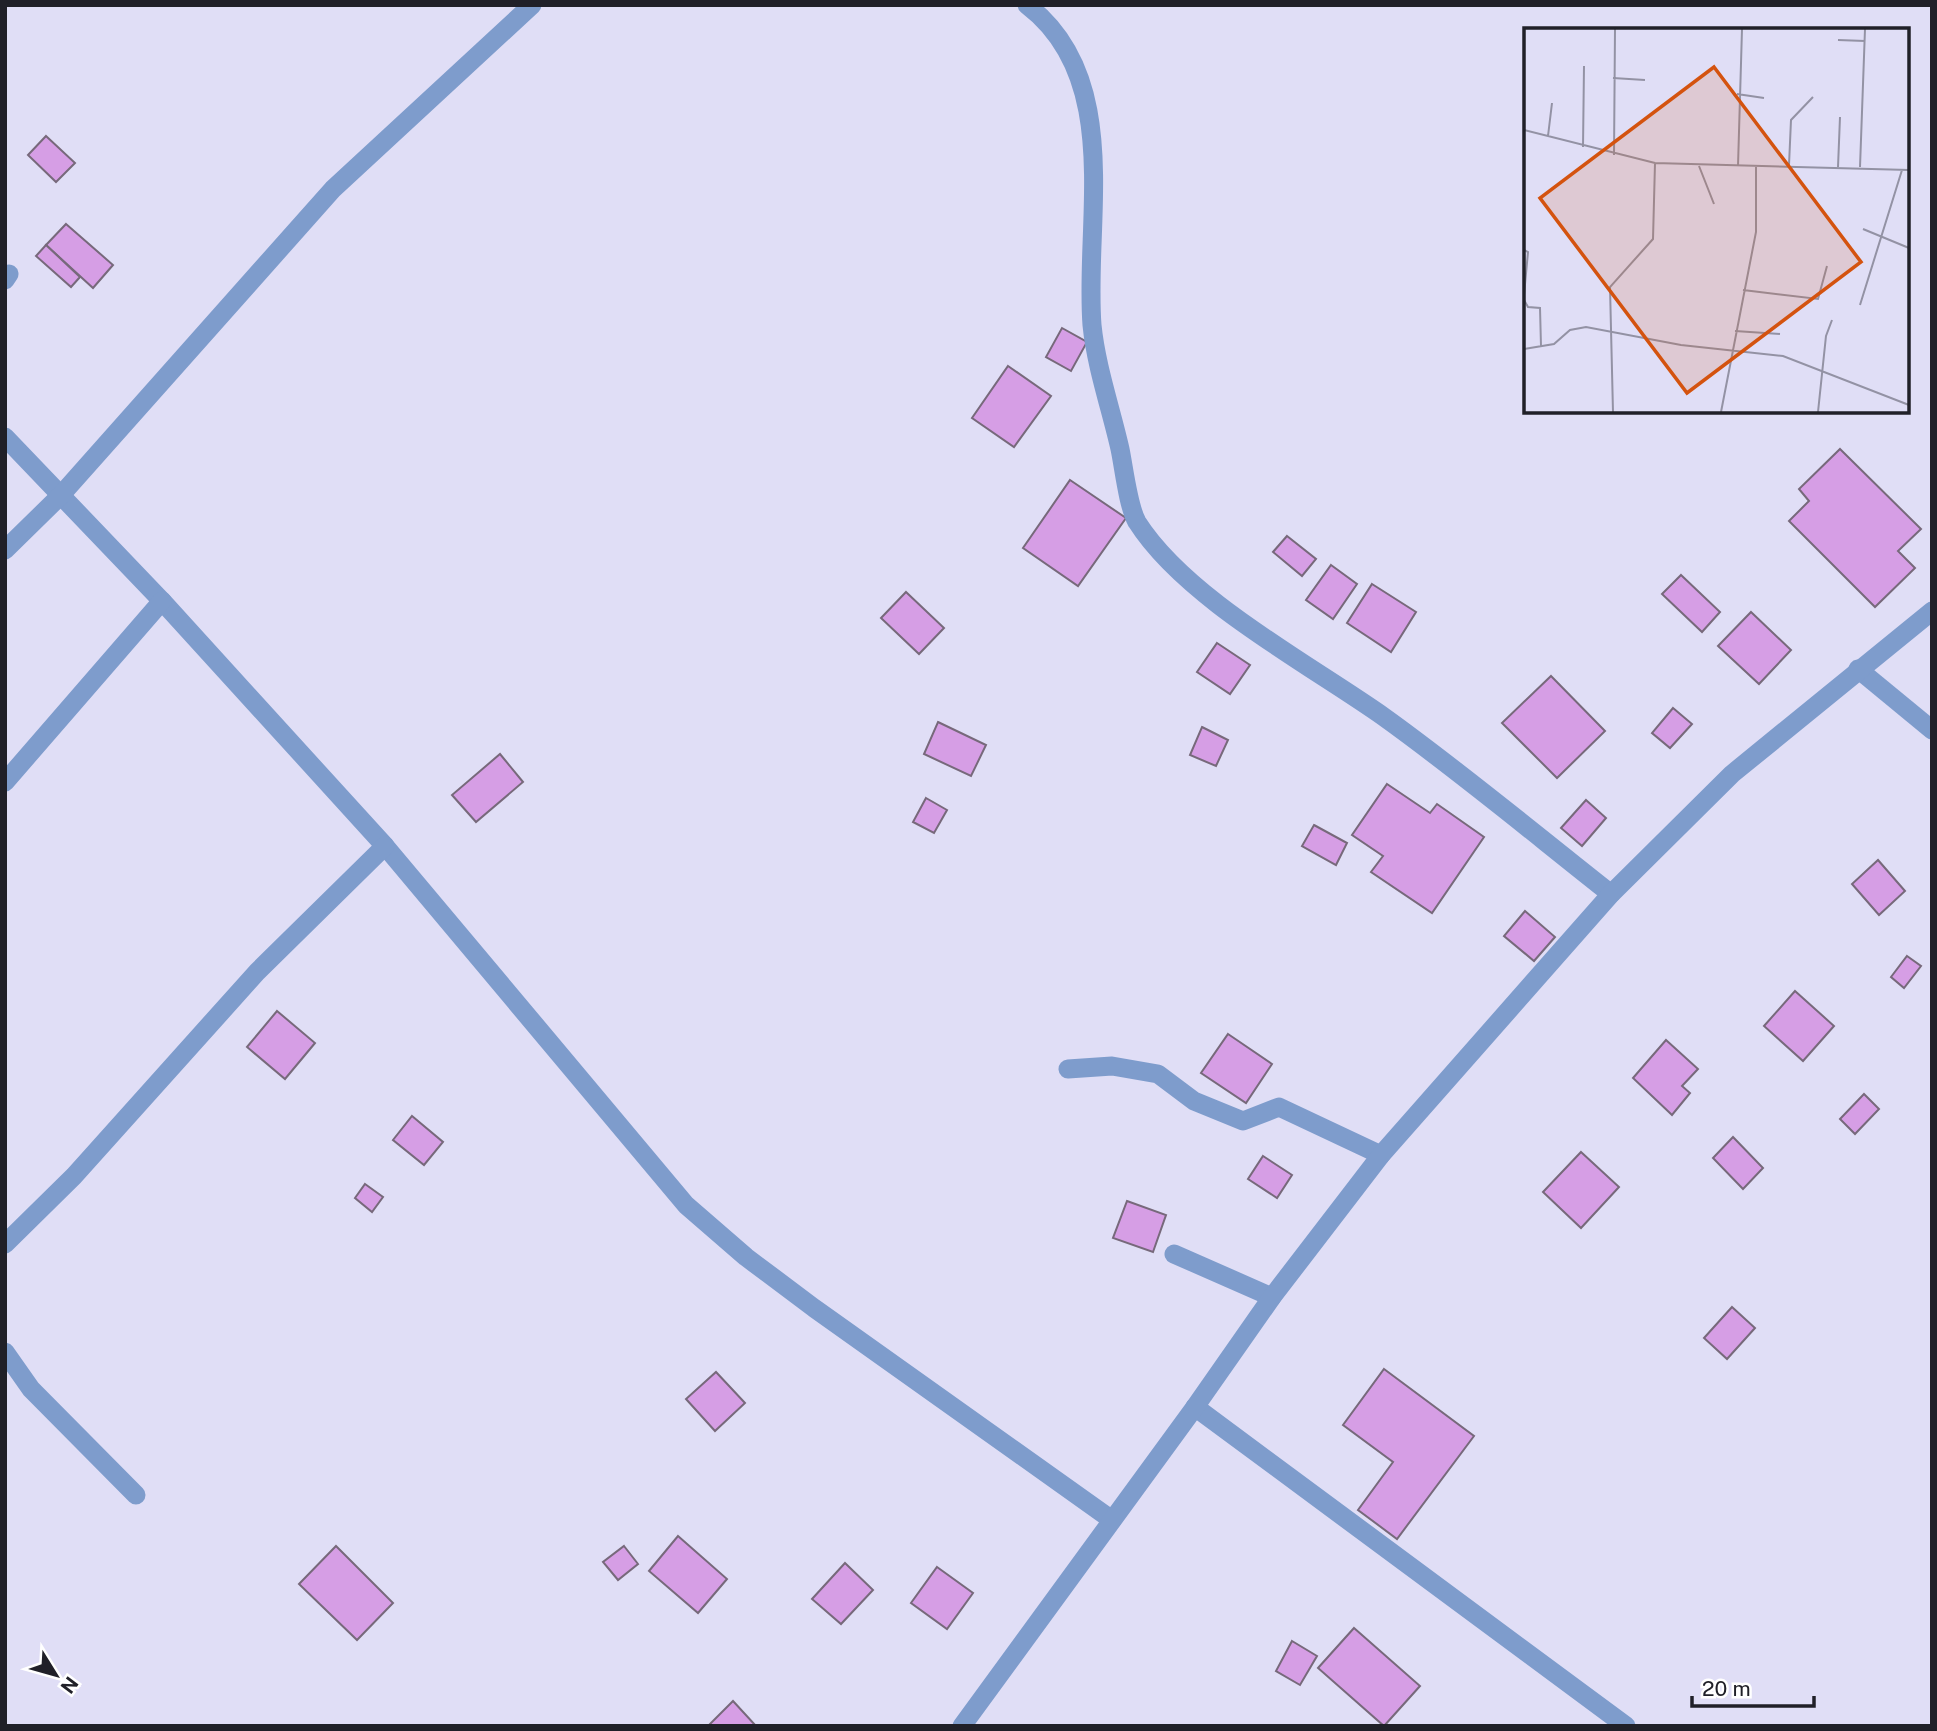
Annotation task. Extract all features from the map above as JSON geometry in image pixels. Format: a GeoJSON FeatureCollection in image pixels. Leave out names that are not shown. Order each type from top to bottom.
{"type":"FeatureCollection","features":[{"type":"Feature","properties":{"kind":"street"},"geometry":{"type":"LineString","coordinates":[[5,550],[61,495],[333,189],[532,5]]}},
{"type":"Feature","properties":{"kind":"street"},"geometry":{"type":"LineString","coordinates":[[1027,5],[1043,17],[1073,62],[1086,101],[1093,152],[1092,327],[1136,520],[1163,552],[1219,605],[1386,718],[1611,894]]}},
{"type":"Feature","properties":{"kind":"street"},"geometry":{"type":"LineString","coordinates":[[5,437],[162,601],[386,846],[687,1205],[746,1257],[814,1308],[1112,1520]]}},
{"type":"Feature","properties":{"kind":"street"},"geometry":{"type":"LineString","coordinates":[[5,782],[162,601]]}},
{"type":"Feature","properties":{"kind":"street"},"geometry":{"type":"LineString","coordinates":[[962,1726],[1272,1297],[1381,1155],[1611,894],[1732,774],[1932,611]]}},
{"type":"Feature","properties":{"kind":"street"},"geometry":{"type":"LineString","coordinates":[[1858,669],[1932,730]]}},
{"type":"Feature","properties":{"kind":"street"},"geometry":{"type":"LineString","coordinates":[[5,1244],[74,1176],[257,972],[386,846]]}},
{"type":"Feature","properties":{"kind":"street"},"geometry":{"type":"LineString","coordinates":[[1068,1069],[1112,1066],[1158,1074],[1194,1101],[1243,1121],[1279,1107],[1381,1155]]}},
{"type":"Feature","properties":{"kind":"street"},"geometry":{"type":"LineString","coordinates":[[1174,1254],[1272,1297]]}},
{"type":"Feature","properties":{"kind":"street"},"geometry":{"type":"LineString","coordinates":[[5,1352],[31,1389],[136,1495]]}},
{"type":"Feature","properties":{"kind":"street"},"geometry":{"type":"LineString","coordinates":[[1195,1407],[1626,1726]]}},
{"type":"Feature","properties":{"kind":"building"},"geometry":{"type":"Polygon","coordinates":[[[46,136],[75,163],[56,182],[28,155],[46,136]]]}},
{"type":"Feature","properties":{"kind":"building"},"geometry":{"type":"Polygon","coordinates":[[[66,224],[113,265],[93,288],[46,245],[66,224]]]}},
{"type":"Feature","properties":{"kind":"building"},"geometry":{"type":"Polygon","coordinates":[[[46,245],[80,277],[71,287],[36,256],[46,245]]]}},
{"type":"Feature","properties":{"kind":"building"},"geometry":{"type":"Polygon","coordinates":[[[1062,328],[1087,342],[1071,371],[1046,357],[1062,328]]]}},
{"type":"Feature","properties":{"kind":"building"},"geometry":{"type":"Polygon","coordinates":[[[1008,366],[1051,396],[1014,447],[972,418],[1008,366]]]}},
{"type":"Feature","properties":{"kind":"building"},"geometry":{"type":"Polygon","coordinates":[[[1840,449],[1921,529],[1898,551],[1915,568],[1875,607],[1789,521],[1809,501],[1799,489],[1840,449]]]}},
{"type":"Feature","properties":{"kind":"building"},"geometry":{"type":"Polygon","coordinates":[[[1070,480],[1126,518],[1078,586],[1023,548],[1070,480]]]}},
{"type":"Feature","properties":{"kind":"building"},"geometry":{"type":"Polygon","coordinates":[[[1287,536],[1316,559],[1302,576],[1273,552],[1287,536]]]}},
{"type":"Feature","properties":{"kind":"building"},"geometry":{"type":"Polygon","coordinates":[[[1331,565],[1357,584],[1333,619],[1306,600],[1331,565]]]}},
{"type":"Feature","properties":{"kind":"building"},"geometry":{"type":"Polygon","coordinates":[[[1681,575],[1720,612],[1702,632],[1662,594],[1681,575]]]}},
{"type":"Feature","properties":{"kind":"building"},"geometry":{"type":"Polygon","coordinates":[[[1372,584],[1416,612],[1391,652],[1347,623],[1372,584]]]}},
{"type":"Feature","properties":{"kind":"building"},"geometry":{"type":"Polygon","coordinates":[[[906,592],[944,628],[919,654],[881,618],[906,592]]]}},
{"type":"Feature","properties":{"kind":"building"},"geometry":{"type":"Polygon","coordinates":[[[1751,612],[1791,650],[1759,684],[1718,646],[1751,612]]]}},
{"type":"Feature","properties":{"kind":"building"},"geometry":{"type":"Polygon","coordinates":[[[1217,643],[1250,665],[1230,694],[1197,672],[1217,643]]]}},
{"type":"Feature","properties":{"kind":"building"},"geometry":{"type":"Polygon","coordinates":[[[1551,676],[1605,731],[1557,778],[1502,723],[1551,676]]]}},
{"type":"Feature","properties":{"kind":"building"},"geometry":{"type":"Polygon","coordinates":[[[1673,708],[1692,724],[1670,748],[1652,733],[1673,708]]]}},
{"type":"Feature","properties":{"kind":"building"},"geometry":{"type":"Polygon","coordinates":[[[938,722],[986,745],[971,776],[924,754],[938,722]]]}},
{"type":"Feature","properties":{"kind":"building"},"geometry":{"type":"Polygon","coordinates":[[[1202,727],[1228,740],[1216,766],[1190,755],[1202,727]]]}},
{"type":"Feature","properties":{"kind":"building"},"geometry":{"type":"Polygon","coordinates":[[[500,754],[523,782],[476,822],[452,795],[500,754]]]}},
{"type":"Feature","properties":{"kind":"building"},"geometry":{"type":"Polygon","coordinates":[[[1387,784],[1430,813],[1437,804],[1484,837],[1432,913],[1371,872],[1383,856],[1352,835],[1387,784]]]}},
{"type":"Feature","properties":{"kind":"building"},"geometry":{"type":"Polygon","coordinates":[[[926,798],[947,810],[934,833],[913,822],[926,798]]]}},
{"type":"Feature","properties":{"kind":"building"},"geometry":{"type":"Polygon","coordinates":[[[1586,800],[1606,818],[1582,846],[1561,828],[1586,800]]]}},
{"type":"Feature","properties":{"kind":"building"},"geometry":{"type":"Polygon","coordinates":[[[1314,825],[1347,843],[1336,865],[1302,846],[1314,825]]]}},
{"type":"Feature","properties":{"kind":"building"},"geometry":{"type":"Polygon","coordinates":[[[1878,860],[1905,891],[1879,915],[1852,884],[1878,860]]]}},
{"type":"Feature","properties":{"kind":"building"},"geometry":{"type":"Polygon","coordinates":[[[1525,911],[1555,937],[1534,961],[1504,936],[1525,911]]]}},
{"type":"Feature","properties":{"kind":"building"},"geometry":{"type":"Polygon","coordinates":[[[1907,956],[1921,966],[1904,988],[1891,977],[1907,956]]]}},
{"type":"Feature","properties":{"kind":"building"},"geometry":{"type":"Polygon","coordinates":[[[1795,991],[1834,1026],[1803,1061],[1764,1026],[1795,991]]]}},
{"type":"Feature","properties":{"kind":"building"},"geometry":{"type":"Polygon","coordinates":[[[277,1011],[315,1043],[285,1079],[247,1047],[277,1011]]]}},
{"type":"Feature","properties":{"kind":"building"},"geometry":{"type":"Polygon","coordinates":[[[1228,1034],[1272,1064],[1246,1103],[1201,1073],[1228,1034]]]}},
{"type":"Feature","properties":{"kind":"building"},"geometry":{"type":"Polygon","coordinates":[[[1666,1040],[1698,1069],[1682,1086],[1690,1093],[1672,1115],[1633,1078],[1666,1040]]]}},
{"type":"Feature","properties":{"kind":"building"},"geometry":{"type":"Polygon","coordinates":[[[1864,1094],[1879,1109],[1855,1134],[1840,1119],[1864,1094]]]}},
{"type":"Feature","properties":{"kind":"building"},"geometry":{"type":"Polygon","coordinates":[[[412,1116],[443,1142],[424,1165],[393,1140],[412,1116]]]}},
{"type":"Feature","properties":{"kind":"building"},"geometry":{"type":"Polygon","coordinates":[[[1733,1137],[1763,1168],[1743,1189],[1713,1158],[1733,1137]]]}},
{"type":"Feature","properties":{"kind":"building"},"geometry":{"type":"Polygon","coordinates":[[[1581,1152],[1619,1187],[1581,1228],[1543,1192],[1581,1152]]]}},
{"type":"Feature","properties":{"kind":"building"},"geometry":{"type":"Polygon","coordinates":[[[1263,1156],[1292,1175],[1277,1198],[1248,1179],[1263,1156]]]}},
{"type":"Feature","properties":{"kind":"building"},"geometry":{"type":"Polygon","coordinates":[[[365,1184],[383,1197],[372,1212],[355,1198],[365,1184]]]}},
{"type":"Feature","properties":{"kind":"building"},"geometry":{"type":"Polygon","coordinates":[[[1127,1201],[1166,1215],[1153,1252],[1113,1238],[1127,1201]]]}},
{"type":"Feature","properties":{"kind":"building"},"geometry":{"type":"Polygon","coordinates":[[[1732,1307],[1755,1328],[1727,1359],[1704,1338],[1732,1307]]]}},
{"type":"Feature","properties":{"kind":"building"},"geometry":{"type":"Polygon","coordinates":[[[1384,1369],[1474,1436],[1397,1539],[1358,1510],[1393,1462],[1343,1425],[1384,1369]]]}},
{"type":"Feature","properties":{"kind":"building"},"geometry":{"type":"Polygon","coordinates":[[[716,1372],[745,1403],[715,1431],[686,1399],[716,1372]]]}},
{"type":"Feature","properties":{"kind":"building"},"geometry":{"type":"Polygon","coordinates":[[[678,1536],[727,1579],[698,1613],[649,1571],[678,1536]]]}},
{"type":"Feature","properties":{"kind":"building"},"geometry":{"type":"Polygon","coordinates":[[[336,1546],[393,1603],[357,1640],[299,1584],[336,1546]]]}},
{"type":"Feature","properties":{"kind":"building"},"geometry":{"type":"Polygon","coordinates":[[[624,1546],[638,1564],[618,1580],[603,1562],[624,1546]]]}},
{"type":"Feature","properties":{"kind":"building"},"geometry":{"type":"Polygon","coordinates":[[[845,1563],[873,1590],[841,1624],[812,1599],[845,1563]]]}},
{"type":"Feature","properties":{"kind":"building"},"geometry":{"type":"Polygon","coordinates":[[[937,1567],[973,1593],[947,1629],[911,1603],[937,1567]]]}},
{"type":"Feature","properties":{"kind":"building"},"geometry":{"type":"Polygon","coordinates":[[[1354,1628],[1420,1686],[1384,1726],[1318,1668],[1354,1628]]]}},
{"type":"Feature","properties":{"kind":"building"},"geometry":{"type":"Polygon","coordinates":[[[1292,1641],[1317,1656],[1300,1685],[1276,1671],[1292,1641]]]}},
{"type":"Feature","properties":{"kind":"building"},"geometry":{"type":"Polygon","coordinates":[[[733,1701],[756,1726],[708,1726],[733,1701]]]}}]}
